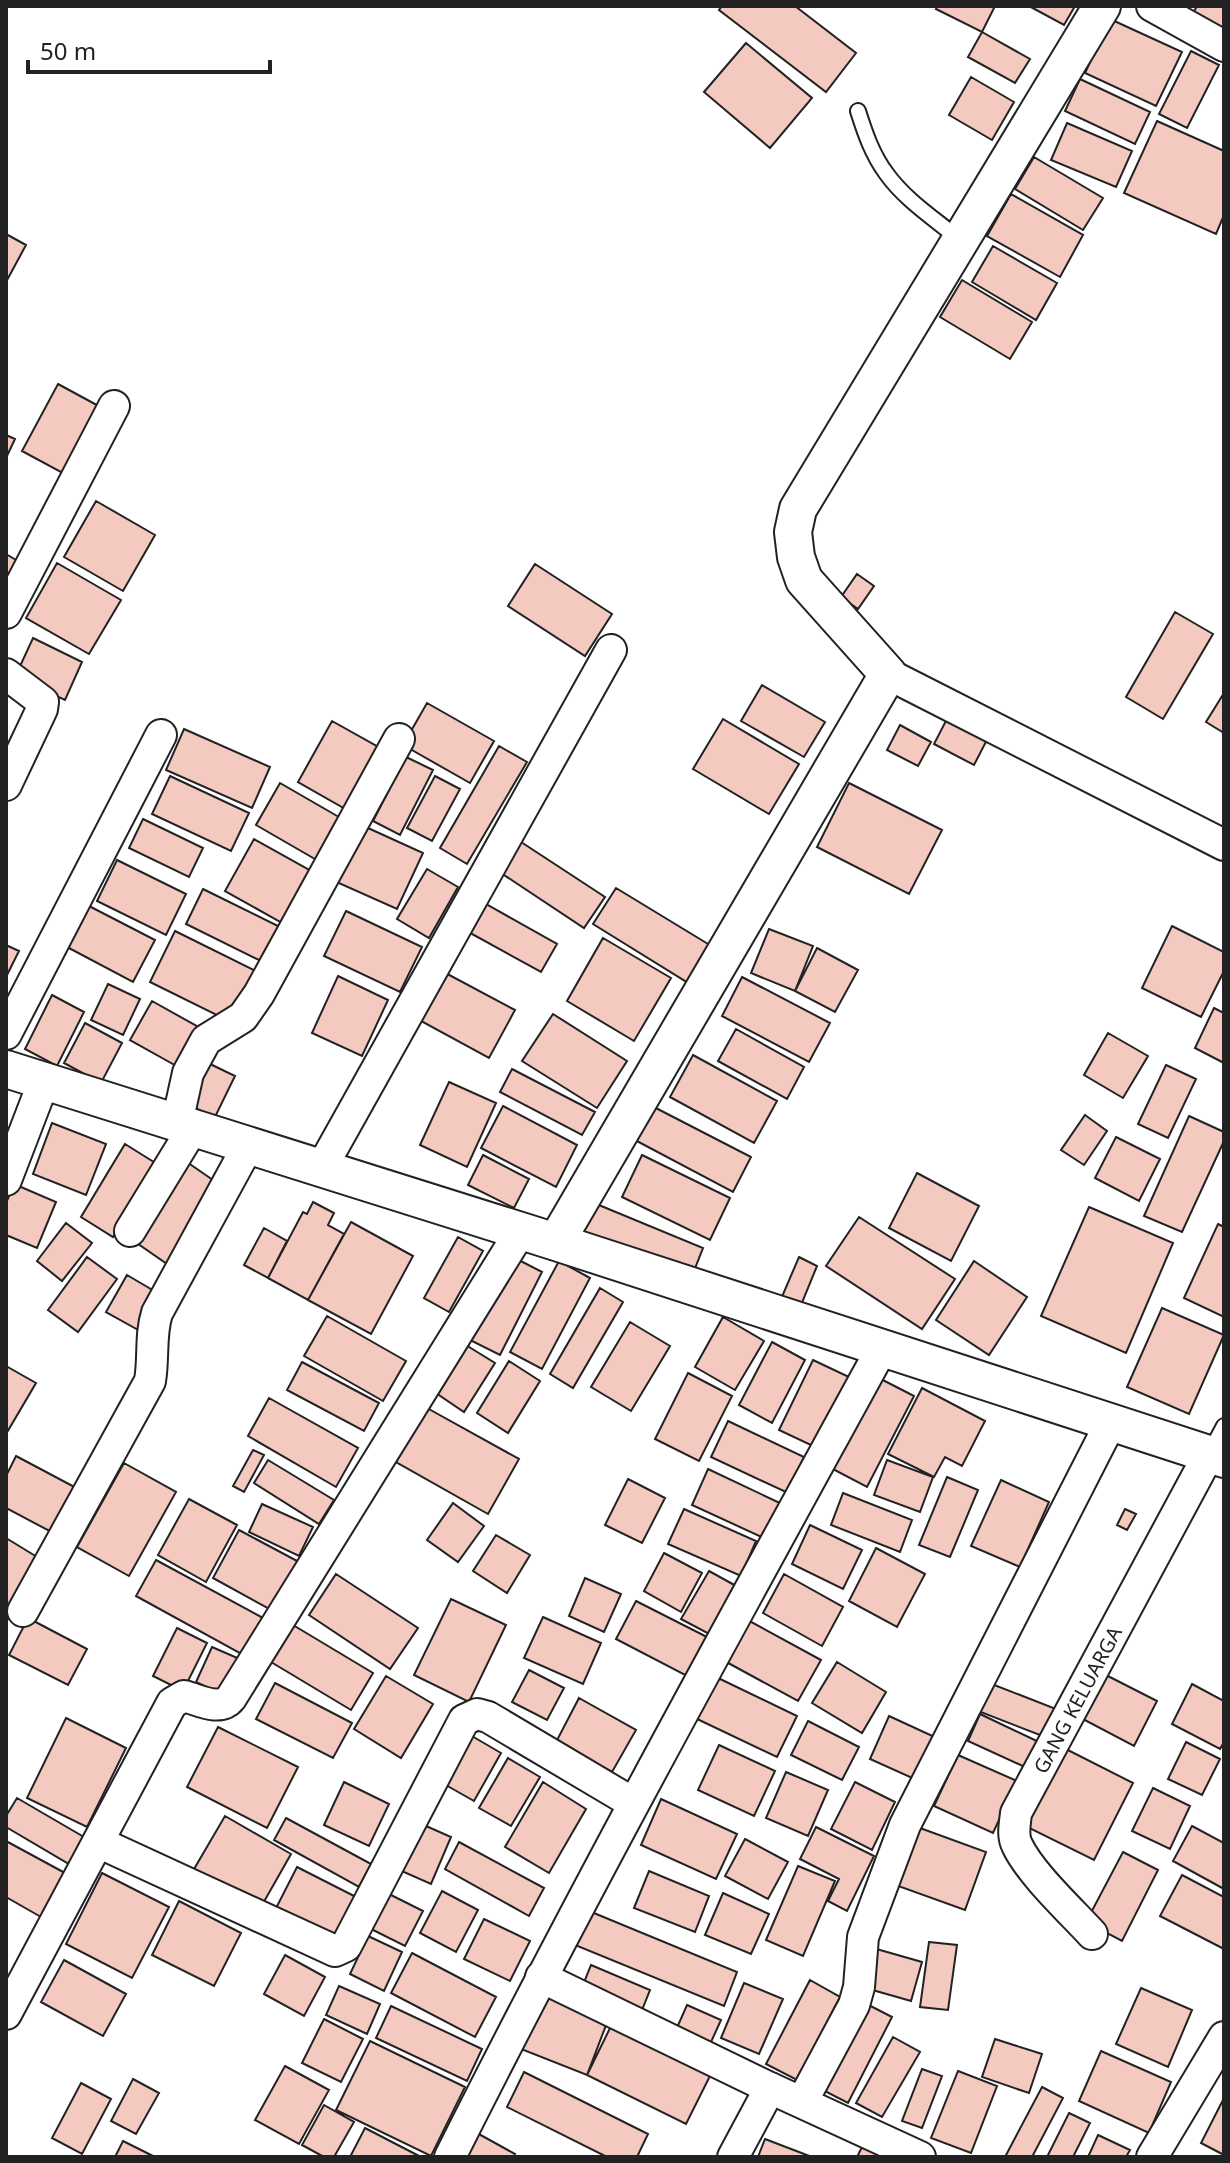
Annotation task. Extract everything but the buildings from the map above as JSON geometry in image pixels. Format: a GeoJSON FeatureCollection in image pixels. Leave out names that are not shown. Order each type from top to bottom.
{"type":"FeatureCollection","features":[{"type":"Feature","properties":{"kind":"street"},"geometry":{"type":"LineString","coordinates":[[1102,6],[798,509],[793,532],[796,557],[804,580],[888,674],[1224,845]]}},
{"type":"Feature","properties":{"kind":"street"},"geometry":{"type":"LineString","coordinates":[[1152,6],[1224,46]]}},
{"type":"Feature","properties":{"kind":"street"},"geometry":{"type":"LineString","coordinates":[[6,613],[114,406]]}},
{"type":"Feature","properties":{"kind":"street"},"geometry":{"type":"LineString","coordinates":[[322,1167],[611,650]]}},
{"type":"Feature","properties":{"kind":"street"},"geometry":{"type":"LineString","coordinates":[[6,674],[43,702],[6,785]]}},
{"type":"Feature","properties":{"kind":"street"},"geometry":{"type":"LineString","coordinates":[[556,1242],[888,674]]}},
{"type":"Feature","properties":{"kind":"street"},"geometry":{"type":"LineString","coordinates":[[6,1034],[161,735]]}},
{"type":"Feature","properties":{"kind":"street"},"geometry":{"type":"LineString","coordinates":[[130,1231],[185,1126],[188,1073],[206,1040],[243,1017],[259,994],[399,739]]}},
{"type":"Feature","properties":{"kind":"street"},"geometry":{"type":"LineString","coordinates":[[6,1069],[556,1242],[1110,1424],[1219,1447]]}},
{"type":"Feature","properties":{"kind":"street"},"geometry":{"type":"LineString","coordinates":[[6,1180],[44,1081]]}},
{"type":"Feature","properties":{"kind":"street"},"geometry":{"type":"LineString","coordinates":[[23,1611],[150,1381],[153,1364],[151,1331],[157,1313],[248,1146]]}},
{"type":"Feature","properties":{"kind":"street"},"geometry":{"type":"LineString","coordinates":[[6,2014],[172,1703],[184,1696],[219,1705],[226,1704],[231,1698],[520,1232]]}},
{"type":"Feature","properties":{"kind":"street"},"geometry":{"type":"LineString","coordinates":[[450,2157],[633,1803],[881,1350]]}},
{"type":"Feature","properties":{"kind":"street"},"geometry":{"type":"LineString","coordinates":[[802,2102],[854,2005],[859,1987],[863,1937],[905,1825],[1110,1424]]}},
{"type":"Feature","properties":{"kind":"street","name":"GANG KELUARGA"},"geometry":{"type":"LineString","coordinates":[[1092,1934],[1016,1845],[1016,1813],[1219,1447]]}},
{"type":"Feature","properties":{"kind":"street"},"geometry":{"type":"LineString","coordinates":[[98,1842],[335,1951],[346,1946],[464,1720],[477,1714],[488,1717],[633,1803]]}},
{"type":"Feature","properties":{"kind":"street"},"geometry":{"type":"LineString","coordinates":[[541,1977],[920,2157]]}},
{"type":"Feature","properties":{"kind":"street"},"geometry":{"type":"LineString","coordinates":[[1152,2157],[1224,2037]]}},
{"type":"Feature","properties":{"kind":"street"},"geometry":{"type":"LineString","coordinates":[[733,2157],[770,2088]]}},
{"type":"Feature","properties":{"kind":"lane"},"geometry":{"type":"LineString","coordinates":[[858,111],[870,145],[886,174],[909,198],[960,240]]}}]}
